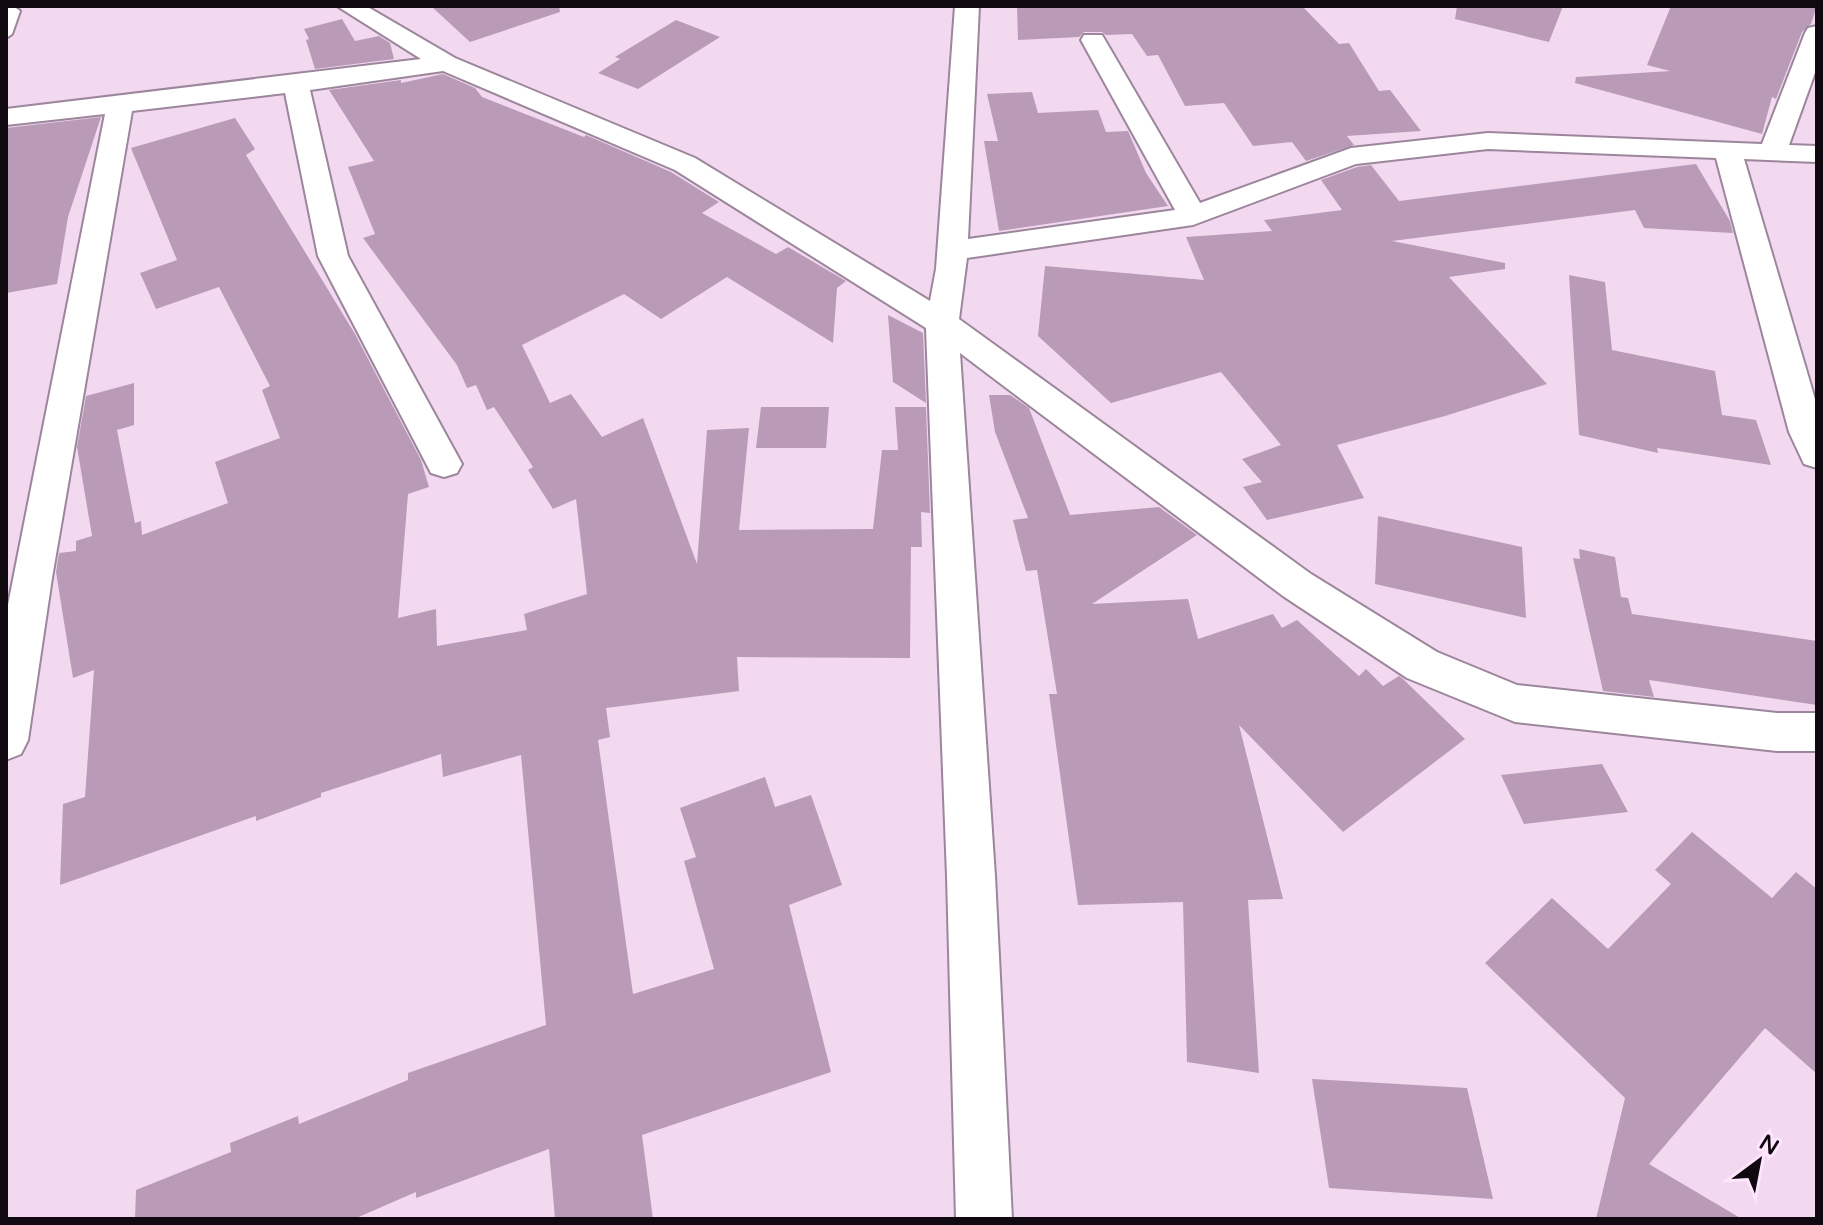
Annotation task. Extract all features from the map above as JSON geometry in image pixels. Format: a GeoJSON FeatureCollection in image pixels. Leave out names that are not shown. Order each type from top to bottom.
{"type":"FeatureCollection","features":[{"type":"Feature","properties":{"kind":"street"},"geometry":{"type":"LineString","coordinates":[[349,6],[446,63],[685,164],[942,323],[1297,585],[1422,665],[1515,703],[1777,732],[1817,732]]}},
{"type":"Feature","properties":{"kind":"street"},"geometry":{"type":"LineString","coordinates":[[967,6],[951,251],[942,323],[971,876],[984,1219]]}},
{"type":"Feature","properties":{"kind":"street"},"geometry":{"type":"LineString","coordinates":[[1773,152],[1817,33]]}},
{"type":"Feature","properties":{"kind":"street"},"geometry":{"type":"LineString","coordinates":[[1093,40],[1193,216]]}},
{"type":"Feature","properties":{"kind":"street"},"geometry":{"type":"LineString","coordinates":[[6,117],[296,84],[446,63]]}},
{"type":"Feature","properties":{"kind":"street"},"geometry":{"type":"LineString","coordinates":[[296,84],[333,256],[444,464]]}},
{"type":"Feature","properties":{"kind":"street"},"geometry":{"type":"LineString","coordinates":[[6,740],[32,578],[120,104]]}},
{"type":"Feature","properties":{"kind":"street"},"geometry":{"type":"LineString","coordinates":[[951,251],[1193,216],[1351,156],[1488,141],[1817,154]]}},
{"type":"Feature","properties":{"kind":"street"},"geometry":{"type":"LineString","coordinates":[[1727,149],[1807,432],[1817,455]]}},
{"type":"Feature","properties":{"kind":"lane"},"geometry":{"type":"LineString","coordinates":[[6,7],[14,11],[6,34]]}},
{"type":"Feature","properties":{"kind":"building"},"geometry":{"type":"Polygon","coordinates":[[[431,6],[559,6],[560,12],[470,42],[431,6]]]}},
{"type":"Feature","properties":{"kind":"building"},"geometry":{"type":"Polygon","coordinates":[[[1017,6],[1302,6],[1339,44],[1349,43],[1379,91],[1390,90],[1421,131],[1347,136],[1354,145],[1306,161],[1292,142],[1253,146],[1224,103],[1185,106],[1158,55],[1147,56],[1132,34],[1084,32],[1079,37],[1018,40],[1017,6]]]}},
{"type":"Feature","properties":{"kind":"building"},"geometry":{"type":"Polygon","coordinates":[[[1457,6],[1563,6],[1549,42],[1455,19],[1457,6]]]}},
{"type":"Feature","properties":{"kind":"building"},"geometry":{"type":"Polygon","coordinates":[[[1671,6],[1817,6],[1811,24],[1802,32],[1776,99],[1772,97],[1762,134],[1575,83],[1576,77],[1670,71],[1647,65],[1671,6]]]}},
{"type":"Feature","properties":{"kind":"building"},"geometry":{"type":"Polygon","coordinates":[[[342,19],[355,41],[379,36],[390,43],[394,59],[315,69],[304,29],[342,19]]]}},
{"type":"Feature","properties":{"kind":"building"},"geometry":{"type":"Polygon","coordinates":[[[676,20],[720,37],[638,89],[598,73],[620,59],[615,57],[676,20]]]}},
{"type":"Feature","properties":{"kind":"building"},"geometry":{"type":"Polygon","coordinates":[[[443,74],[475,88],[482,97],[584,137],[586,135],[671,172],[719,202],[702,213],[776,254],[788,247],[846,281],[837,288],[833,343],[727,277],[661,319],[624,294],[522,345],[550,403],[571,394],[602,437],[643,418],[697,564],[707,430],[749,428],[739,530],[873,529],[882,450],[898,450],[895,407],[926,407],[930,513],[921,512],[922,547],[911,547],[910,658],[737,657],[739,691],[606,708],[610,737],[598,740],[633,994],[714,969],[684,861],[696,857],[680,808],[765,777],[775,807],[811,795],[842,885],[789,905],[831,1072],[642,1135],[653,1219],[555,1219],[549,1149],[416,1198],[416,1192],[354,1219],[135,1219],[136,1190],[231,1152],[230,1143],[298,1116],[299,1124],[408,1080],[408,1073],[546,1025],[521,755],[443,777],[441,754],[321,793],[321,797],[256,821],[256,816],[60,885],[63,804],[85,797],[94,670],[73,678],[56,572],[59,553],[76,551],[76,541],[92,536],[77,447],[86,396],[134,383],[134,425],[117,430],[135,523],[141,521],[142,535],[228,503],[215,462],[280,438],[262,390],[270,386],[219,287],[156,309],[140,273],[177,260],[131,148],[235,118],[255,149],[246,155],[355,334],[421,460],[429,487],[408,494],[398,618],[436,609],[437,646],[527,630],[524,614],[587,594],[576,499],[553,509],[528,470],[533,467],[494,407],[487,410],[476,385],[467,388],[457,365],[363,238],[375,234],[348,167],[374,161],[329,90],[401,80],[401,83],[443,74]]]}},
{"type":"Feature","properties":{"kind":"building"},"geometry":{"type":"Polygon","coordinates":[[[1032,92],[1038,113],[1098,110],[1106,132],[1128,131],[1146,173],[1168,206],[999,231],[984,141],[998,141],[987,94],[1032,92]]]}},
{"type":"Feature","properties":{"kind":"building"},"geometry":{"type":"Polygon","coordinates":[[[101,117],[68,217],[57,284],[6,293],[6,128],[101,117]]]}},
{"type":"Feature","properties":{"kind":"building"},"geometry":{"type":"Polygon","coordinates":[[[1696,164],[1730,221],[1733,233],[1644,228],[1635,210],[1392,241],[1505,263],[1505,269],[1449,277],[1547,384],[1337,445],[1364,498],[1267,520],[1243,487],[1262,482],[1242,459],[1281,445],[1221,372],[1111,403],[1038,336],[1045,266],[1204,280],[1186,237],[1272,231],[1264,220],[1342,210],[1321,180],[1357,167],[1371,165],[1399,201],[1696,164]]]}},
{"type":"Feature","properties":{"kind":"building"},"geometry":{"type":"Polygon","coordinates":[[[1569,275],[1605,282],[1612,350],[1715,371],[1722,415],[1756,420],[1771,465],[1657,448],[1658,453],[1579,435],[1569,275]]]}},
{"type":"Feature","properties":{"kind":"building"},"geometry":{"type":"Polygon","coordinates":[[[888,315],[923,333],[926,403],[893,382],[888,315]]]}},
{"type":"Feature","properties":{"kind":"building"},"geometry":{"type":"Polygon","coordinates":[[[989,395],[1010,395],[1029,408],[1070,515],[1159,507],[1197,535],[1092,604],[1188,599],[1198,639],[1273,614],[1282,628],[1297,620],[1359,676],[1366,669],[1383,686],[1399,676],[1402,678],[1465,739],[1343,832],[1239,725],[1283,899],[1248,900],[1259,1073],[1187,1062],[1183,902],[1078,905],[1049,694],[1057,694],[1037,570],[1026,571],[1013,520],[1028,518],[995,432],[989,395]]]}},
{"type":"Feature","properties":{"kind":"building"},"geometry":{"type":"Polygon","coordinates":[[[761,407],[829,407],[826,448],[756,448],[761,407]]]}},
{"type":"Feature","properties":{"kind":"building"},"geometry":{"type":"Polygon","coordinates":[[[1378,516],[1522,547],[1526,618],[1375,584],[1378,516]]]}},
{"type":"Feature","properties":{"kind":"building"},"geometry":{"type":"Polygon","coordinates":[[[1579,549],[1615,557],[1621,597],[1628,598],[1632,614],[1817,641],[1817,705],[1649,680],[1654,697],[1603,691],[1573,558],[1580,559],[1579,549]]]}},
{"type":"Feature","properties":{"kind":"building"},"geometry":{"type":"Polygon","coordinates":[[[1602,764],[1628,812],[1524,824],[1501,775],[1602,764]]]}},
{"type":"Feature","properties":{"kind":"building"},"geometry":{"type":"Polygon","coordinates":[[[1692,832],[1772,898],[1796,872],[1817,889],[1817,1074],[1765,1028],[1649,1164],[1742,1219],[1596,1219],[1625,1098],[1485,963],[1552,898],[1608,949],[1671,884],[1655,870],[1692,832]]]}},
{"type":"Feature","properties":{"kind":"building"},"geometry":{"type":"Polygon","coordinates":[[[1312,1079],[1467,1088],[1493,1199],[1329,1188],[1312,1079]]]}}]}
